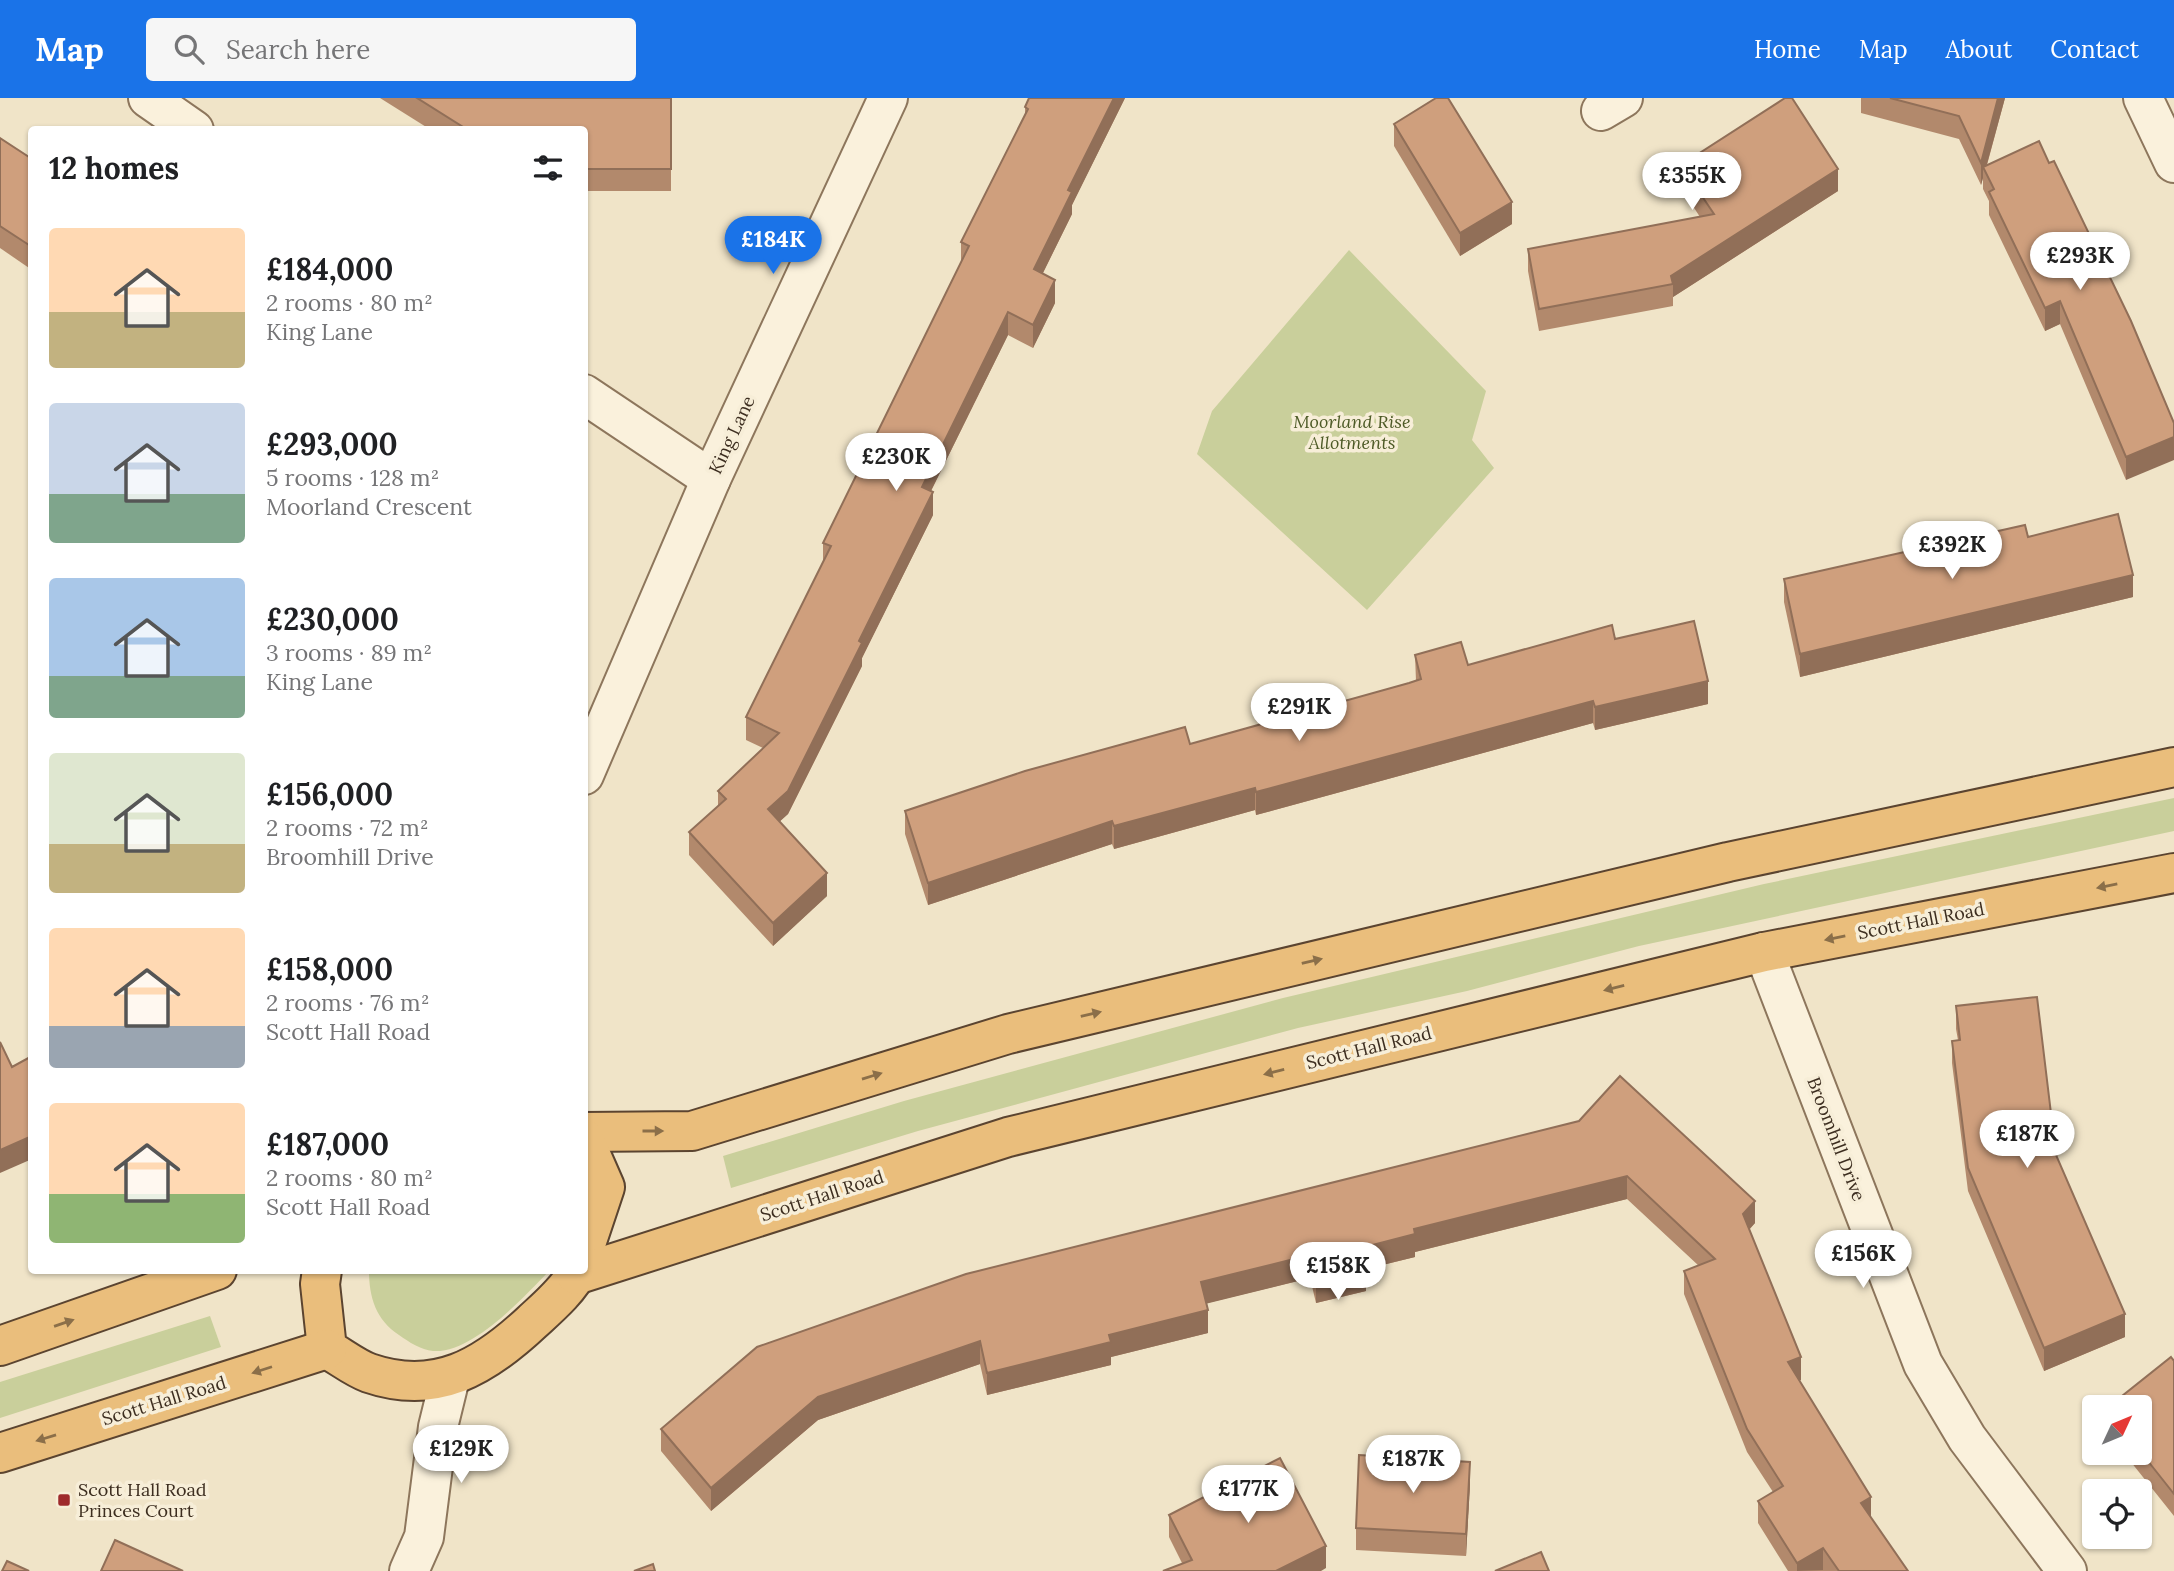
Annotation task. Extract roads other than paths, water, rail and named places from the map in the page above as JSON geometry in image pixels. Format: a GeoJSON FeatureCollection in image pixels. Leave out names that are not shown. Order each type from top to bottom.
{"type":"FeatureCollection","features":[{"type":"Feature","properties":{"kind":"highway"},"geometry":{"type":"LineString","coordinates":[[588,1132],[692,1131],[1008,1034],[1728,862],[2174,767]]}},
{"type":"Feature","properties":{"kind":"highway","name":"Scott Hall Road"},"geometry":{"type":"LineString","coordinates":[[588,1262],[1008,1137],[1764,952],[2174,873]]}},
{"type":"Feature","properties":{"kind":"highway"},"geometry":{"type":"LineString","coordinates":[[588,1148],[606,1187],[588,1239]]}},
{"type":"Feature","properties":{"kind":"highway"},"geometry":{"type":"LineString","coordinates":[[0,1346],[206,1274]]}},
{"type":"Feature","properties":{"kind":"highway"},"geometry":{"type":"LineString","coordinates":[[321,1274],[320,1284],[327,1349],[368,1373],[406,1380],[450,1378],[480,1365],[509,1344],[571,1274]]}},
{"type":"Feature","properties":{"kind":"highway","name":"Scott Hall Road"},"geometry":{"type":"LineString","coordinates":[[0,1453],[327,1349]]}},
{"type":"Feature","properties":{"kind":"street"},"geometry":{"type":"LineString","coordinates":[[148,98],[188,126]]}},
{"type":"Feature","properties":{"kind":"street","name":"King Lane"},"geometry":{"type":"LineString","coordinates":[[588,766],[711,479],[888,98]]}},
{"type":"Feature","properties":{"kind":"street"},"geometry":{"type":"LineString","coordinates":[[2143,98],[2174,163]]}},
{"type":"Feature","properties":{"kind":"street"},"geometry":{"type":"LineString","coordinates":[[588,397],[711,479]]}},
{"type":"Feature","properties":{"kind":"street","name":"Broomhill Drive"},"geometry":{"type":"LineString","coordinates":[[1764,952],[1923,1364],[1967,1438],[2067,1571]]}},
{"type":"Feature","properties":{"kind":"street"},"geometry":{"type":"LineString","coordinates":[[409,1571],[424,1536],[438,1427],[450,1378]]}},
{"type":"Feature","properties":{"kind":"place","name":"Scott Hall Road Princes Court"},"geometry":{"type":"Point","coordinates":[64,1500]}},
{"type":"Feature","properties":{"kind":"park label","name":"Moorland Rise Allotments"},"geometry":{"type":"Point","coordinates":[1352,432]}}]}
